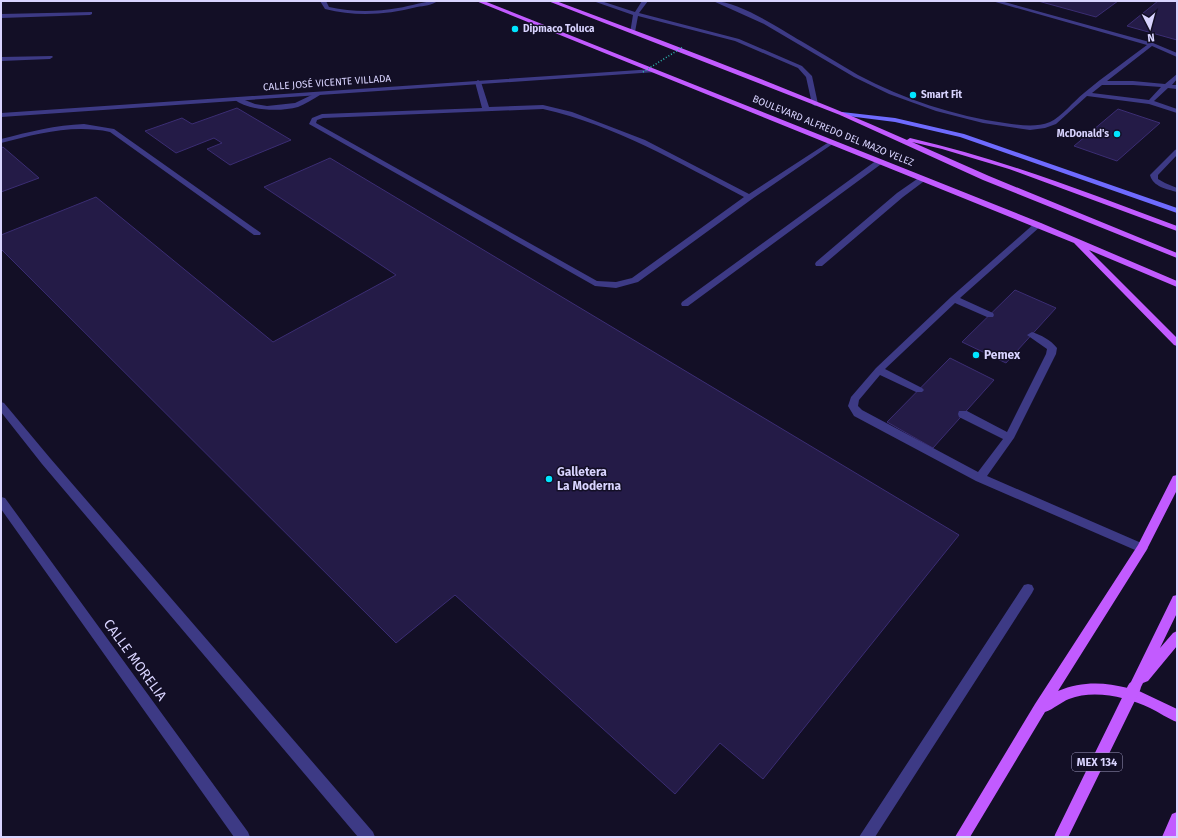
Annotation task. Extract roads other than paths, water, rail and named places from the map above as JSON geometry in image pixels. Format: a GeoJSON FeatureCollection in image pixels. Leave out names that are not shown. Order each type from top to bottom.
{"type":"FeatureCollection","features":[{"type":"Feature","properties":{"kind":"main road","name":"BOULEVARD ALFREDO DEL MAZO VELEZ"},"geometry":{"type":"LineString","coordinates":[[479,1],[1075,240],[1176,284]]}},
{"type":"Feature","properties":{"kind":"main road","name":"BOULEVARD ALFREDO DEL MAZO VELEZ"},"geometry":{"type":"LineString","coordinates":[[551,1],[842,114],[986,178],[1177,256]]}},
{"type":"Feature","properties":{"kind":"main road"},"geometry":{"type":"LineString","coordinates":[[889,136],[944,147],[982,158],[1177,229]]}},
{"type":"Feature","properties":{"kind":"main road"},"geometry":{"type":"LineString","coordinates":[[1075,240],[1177,343]]}},
{"type":"Feature","properties":{"kind":"main road"},"geometry":{"type":"LineString","coordinates":[[962,837],[1040,708],[1142,548],[1177,479]]}},
{"type":"Feature","properties":{"kind":"main road","name":"MEX 134"},"geometry":{"type":"LineString","coordinates":[[1061,837],[1177,600]]}},
{"type":"Feature","properties":{"kind":"main road"},"geometry":{"type":"LineString","coordinates":[[1134,688],[1177,637]]}},
{"type":"Feature","properties":{"kind":"main road"},"geometry":{"type":"LineString","coordinates":[[1040,708],[1056,698],[1075,691],[1097,689],[1121,692],[1146,700],[1177,716]]}},
{"type":"Feature","properties":{"kind":"main road"},"geometry":{"type":"LineString","coordinates":[[1169,837],[1177,819]]}},
{"type":"Feature","properties":{"kind":"street"},"geometry":{"type":"LineString","coordinates":[[323,1],[327,8],[337,11],[385,12],[435,1]]}},
{"type":"Feature","properties":{"kind":"street"},"geometry":{"type":"LineString","coordinates":[[596,1],[636,14],[737,40],[800,67],[809,76],[815,104]]}},
{"type":"Feature","properties":{"kind":"street"},"geometry":{"type":"LineString","coordinates":[[632,32],[636,14],[645,1]]}},
{"type":"Feature","properties":{"kind":"street"},"geometry":{"type":"LineString","coordinates":[[716,1],[738,9],[766,23],[863,80],[891,93],[938,110],[985,122],[1030,128],[1043,127],[1054,123],[1086,94],[1151,44]]}},
{"type":"Feature","properties":{"kind":"street"},"geometry":{"type":"LineString","coordinates":[[994,1],[1151,44],[1177,55]]}},
{"type":"Feature","properties":{"kind":"street"},"geometry":{"type":"LineString","coordinates":[[1,16],[90,13]]}},
{"type":"Feature","properties":{"kind":"street"},"geometry":{"type":"LineString","coordinates":[[1,59],[50,57]]}},
{"type":"Feature","properties":{"kind":"street","name":"CALLE JOSÉ VICENTE VILLADA"},"geometry":{"type":"LineString","coordinates":[[1,115],[654,71]]}},
{"type":"Feature","properties":{"kind":"street"},"geometry":{"type":"LineString","coordinates":[[1150,102],[1177,76]]}},
{"type":"Feature","properties":{"kind":"street"},"geometry":{"type":"LineString","coordinates":[[478,82],[486,109]]}},
{"type":"Feature","properties":{"kind":"street"},"geometry":{"type":"LineString","coordinates":[[1100,83],[1166,85],[1177,87]]}},
{"type":"Feature","properties":{"kind":"street"},"geometry":{"type":"LineString","coordinates":[[237,99],[254,106],[267,108],[296,105],[318,94]]}},
{"type":"Feature","properties":{"kind":"street"},"geometry":{"type":"LineString","coordinates":[[1086,94],[1150,102],[1177,111]]}},
{"type":"Feature","properties":{"kind":"street"},"geometry":{"type":"LineString","coordinates":[[749,197],[643,141],[561,110],[544,107],[322,116],[314,119],[312,124],[595,283],[616,285],[635,280],[749,197],[831,143]]}},
{"type":"Feature","properties":{"kind":"street"},"geometry":{"type":"LineString","coordinates":[[842,114],[895,120],[962,135],[1177,211]]}},
{"type":"Feature","properties":{"kind":"street"},"geometry":{"type":"LineString","coordinates":[[1,141],[54,129],[98,127],[112,130],[257,232]]}},
{"type":"Feature","properties":{"kind":"street"},"geometry":{"type":"LineString","coordinates":[[1177,151],[1154,175],[1155,180],[1162,185],[1177,190]]}},
{"type":"Feature","properties":{"kind":"street"},"geometry":{"type":"LineString","coordinates":[[685,304],[880,162]]}},
{"type":"Feature","properties":{"kind":"street"},"geometry":{"type":"LineString","coordinates":[[819,264],[900,195],[923,179]]}},
{"type":"Feature","properties":{"kind":"street"},"geometry":{"type":"LineString","coordinates":[[1038,225],[954,299],[879,370],[854,399],[853,406],[858,413],[980,478],[1142,548]]}},
{"type":"Feature","properties":{"kind":"street"},"geometry":{"type":"LineString","coordinates":[[954,299],[990,315]]}},
{"type":"Feature","properties":{"kind":"street"},"geometry":{"type":"LineString","coordinates":[[980,478],[1009,438],[1052,348],[1047,343],[1032,335]]}},
{"type":"Feature","properties":{"kind":"street"},"geometry":{"type":"LineString","coordinates":[[879,370],[919,390]]}},
{"type":"Feature","properties":{"kind":"street"},"geometry":{"type":"LineString","coordinates":[[1,405],[46,461],[368,837]]}},
{"type":"Feature","properties":{"kind":"street"},"geometry":{"type":"LineString","coordinates":[[962,414],[1009,438]]}},
{"type":"Feature","properties":{"kind":"street","name":"CALLE MORELIA"},"geometry":{"type":"LineString","coordinates":[[1,501],[243,837]]}},
{"type":"Feature","properties":{"kind":"street"},"geometry":{"type":"LineString","coordinates":[[866,837],[1028,589]]}},
{"type":"Feature","properties":{"kind":"place","name":"Dipmaco Toluca"},"geometry":{"type":"Point","coordinates":[515,29]}},
{"type":"Feature","properties":{"kind":"place","name":"Smart Fit"},"geometry":{"type":"Point","coordinates":[913,95]}},
{"type":"Feature","properties":{"kind":"place","name":"McDonald's"},"geometry":{"type":"Point","coordinates":[1117,134]}},
{"type":"Feature","properties":{"kind":"place","name":"Pemex"},"geometry":{"type":"Point","coordinates":[976,355]}},
{"type":"Feature","properties":{"kind":"place","name":"Galletera La Moderna"},"geometry":{"type":"Point","coordinates":[549,479]}}]}
